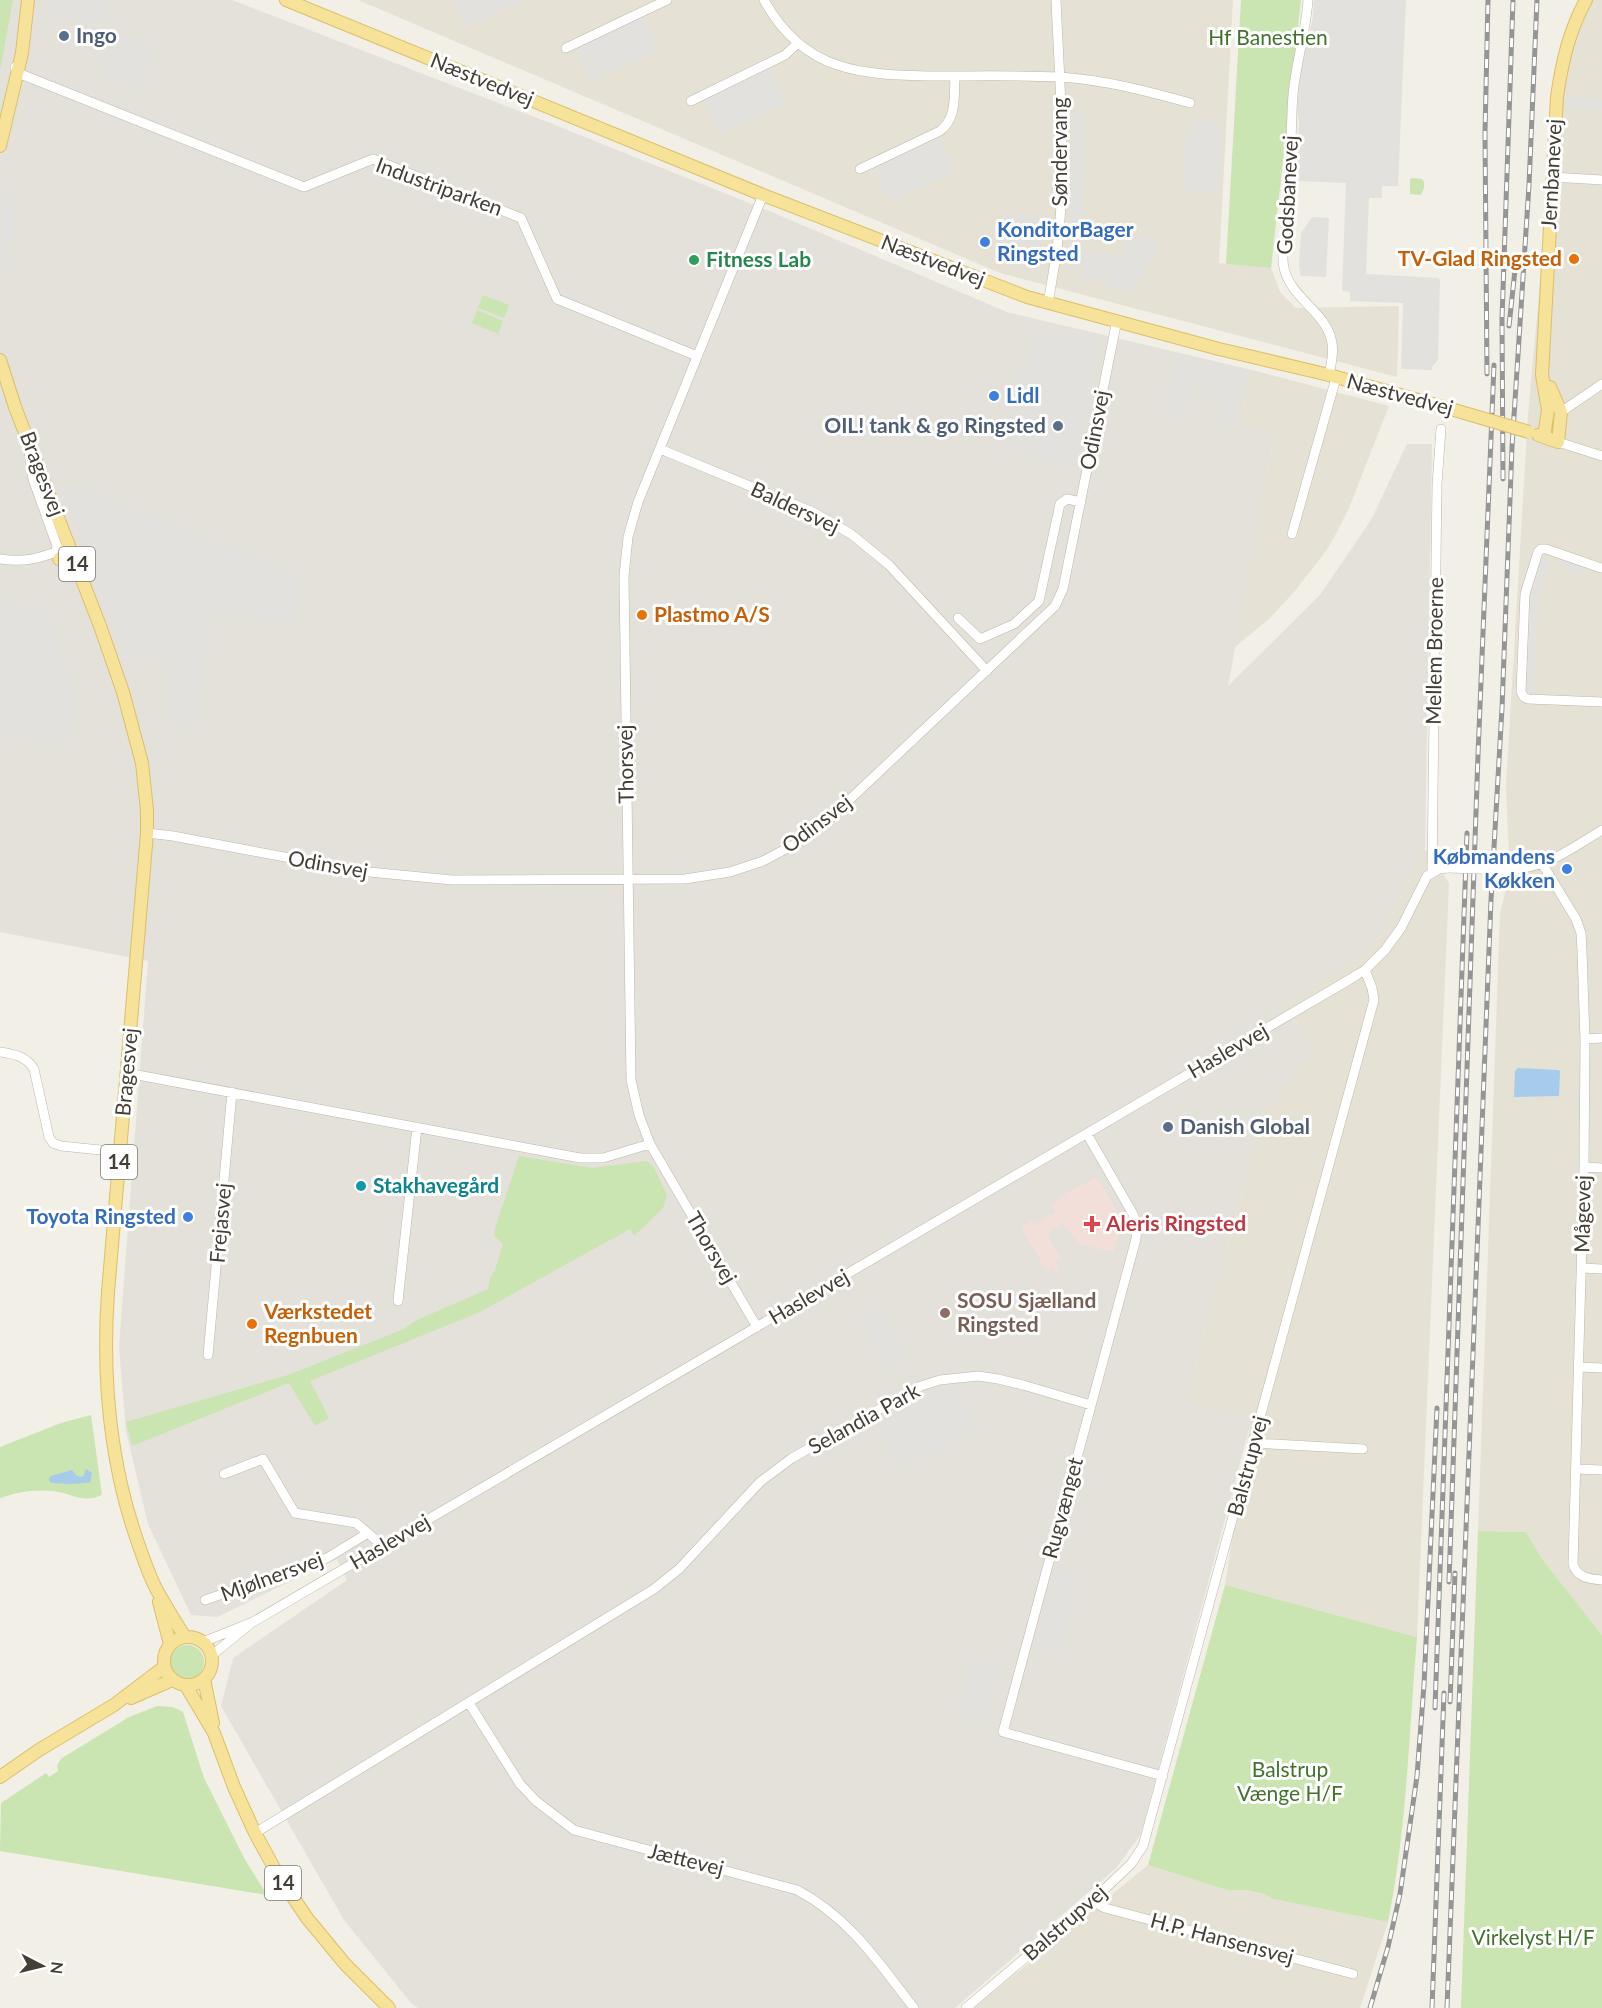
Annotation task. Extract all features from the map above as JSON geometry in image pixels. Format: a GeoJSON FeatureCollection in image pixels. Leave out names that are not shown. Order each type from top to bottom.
{"type":"FeatureCollection","features":[{"type":"Feature","properties":{"kind":"main road"},"geometry":{"type":"LineString","coordinates":[[0,146],[14,76],[24,0]]}},
{"type":"Feature","properties":{"kind":"main road"},"geometry":{"type":"LineString","coordinates":[[0,137],[25,39],[28,0]]}},
{"type":"Feature","properties":{"kind":"main road","name":"Næstvedvej"},"geometry":{"type":"LineString","coordinates":[[286,0],[764,195],[996,285],[1048,303],[1219,349],[1333,376],[1544,436],[1558,442]]}},
{"type":"Feature","properties":{"kind":"main road","name":"Jernbanevej"},"geometry":{"type":"LineString","coordinates":[[1544,436],[1548,410],[1542,375],[1557,97],[1561,66],[1569,37],[1586,0]]}},
{"type":"Feature","properties":{"kind":"main road","name":"Jernbanevej"},"geometry":{"type":"LineString","coordinates":[[1543,354],[1549,385],[1561,412],[1558,442]]}},
{"type":"Feature","properties":{"kind":"main road","name":"Bragesvej"},"geometry":{"type":"LineString","coordinates":[[0,360],[64,552],[132,723]]}},
{"type":"Feature","properties":{"kind":"main road","name":"Bragesvej"},"geometry":{"type":"LineString","coordinates":[[15,407],[64,552],[100,626],[132,723],[144,777],[147,833],[106,1325],[106,1391],[118,1477],[133,1528],[159,1595],[185,1637]]}},
{"type":"Feature","properties":{"kind":"main road","name":"Bragesvej"},"geometry":{"type":"LineString","coordinates":[[159,1595],[159,1605],[170,1644]]}},
{"type":"Feature","properties":{"kind":"main road"},"geometry":{"type":"LineString","coordinates":[[211,1656],[203,1642],[195,1638],[179,1638],[165,1650],[164,1667],[172,1680],[186,1686],[214,1733]]}},
{"type":"Feature","properties":{"kind":"main road","name":"14"},"geometry":{"type":"LineString","coordinates":[[211,1656],[210,1670],[204,1679],[214,1733],[234,1787],[255,1833],[278,1875],[307,1918],[345,1964],[389,2008]]}},
{"type":"Feature","properties":{"kind":"main road"},"geometry":{"type":"LineString","coordinates":[[0,1777],[39,1750],[114,1705],[164,1667]]}},
{"type":"Feature","properties":{"kind":"main road"},"geometry":{"type":"LineString","coordinates":[[186,1686],[199,1683],[204,1679]]}},
{"type":"Feature","properties":{"kind":"main road"},"geometry":{"type":"LineString","coordinates":[[114,1705],[172,1680]]}},
{"type":"Feature","properties":{"kind":"street"},"geometry":{"type":"LineString","coordinates":[[764,0],[775,19],[798,43],[826,61],[845,69],[885,75],[1059,77],[1134,87],[1190,103]]}},
{"type":"Feature","properties":{"kind":"street","name":"Søndervang"},"geometry":{"type":"LineString","coordinates":[[1048,303],[1061,204],[1062,154],[1056,0]]}},
{"type":"Feature","properties":{"kind":"street","name":"Godsbanevej"},"geometry":{"type":"LineString","coordinates":[[1292,534],[1333,376],[1333,345],[1328,329],[1288,282],[1282,253],[1289,208],[1296,65],[1307,18],[1308,0]]}},
{"type":"Feature","properties":{"kind":"street"},"geometry":{"type":"LineString","coordinates":[[566,48],[663,1]]}},
{"type":"Feature","properties":{"kind":"street"},"geometry":{"type":"LineString","coordinates":[[691,100],[785,55],[798,43]]}},
{"type":"Feature","properties":{"kind":"street","name":"Industriparken"},"geometry":{"type":"LineString","coordinates":[[14,76],[304,187],[373,159],[521,218],[557,299],[697,356]]}},
{"type":"Feature","properties":{"kind":"street"},"geometry":{"type":"LineString","coordinates":[[860,169],[946,127],[953,111],[955,76]]}},
{"type":"Feature","properties":{"kind":"street"},"geometry":{"type":"LineString","coordinates":[[1552,177],[1602,180]]}},
{"type":"Feature","properties":{"kind":"street","name":"Thorsvej"},"geometry":{"type":"LineString","coordinates":[[757,1327],[650,1144],[639,1115],[630,1080],[624,576],[628,537],[638,502],[764,195]]}},
{"type":"Feature","properties":{"kind":"street","name":"Odinsvej"},"geometry":{"type":"LineString","coordinates":[[147,833],[370,872],[452,880],[685,879],[730,872],[763,861],[795,844],[828,820],[1055,606],[1063,589],[1117,320]]}},
{"type":"Feature","properties":{"kind":"street"},"geometry":{"type":"LineString","coordinates":[[1561,412],[1602,384]]}},
{"type":"Feature","properties":{"kind":"street","name":"Mellem Broerne"},"geometry":{"type":"LineString","coordinates":[[1432,872],[1437,484],[1441,429]]}},
{"type":"Feature","properties":{"kind":"street","name":"Næstvedvej"},"geometry":{"type":"LineString","coordinates":[[1558,442],[1602,456]]}},
{"type":"Feature","properties":{"kind":"street","name":"Baldersvej"},"geometry":{"type":"LineString","coordinates":[[660,449],[813,512],[852,534],[889,565],[987,671]]}},
{"type":"Feature","properties":{"kind":"street"},"geometry":{"type":"LineString","coordinates":[[958,618],[980,639],[1014,624],[1039,601],[1060,504],[1067,499],[1081,502]]}},
{"type":"Feature","properties":{"kind":"street"},"geometry":{"type":"LineString","coordinates":[[1601,568],[1546,549],[1538,552],[1524,594],[1521,692],[1524,698],[1528,699],[1602,702]]}},
{"type":"Feature","properties":{"kind":"street"},"geometry":{"type":"LineString","coordinates":[[0,559],[25,560],[64,552]]}},
{"type":"Feature","properties":{"kind":"street"},"geometry":{"type":"LineString","coordinates":[[0,565],[30,566],[64,552]]}},
{"type":"Feature","properties":{"kind":"street"},"geometry":{"type":"LineString","coordinates":[[1023,616],[1033,627]]}},
{"type":"Feature","properties":{"kind":"street"},"geometry":{"type":"LineString","coordinates":[[1365,970],[1385,950],[1401,927],[1423,882],[1432,872],[1448,868],[1508,870],[1543,865],[1602,830]]}},
{"type":"Feature","properties":{"kind":"street","name":"Mågevej"},"geometry":{"type":"LineString","coordinates":[[1543,865],[1576,919],[1581,933],[1584,1167],[1573,1564],[1577,1572],[1588,1578],[1602,1580]]}},
{"type":"Feature","properties":{"kind":"street","name":"Haslevvej"},"geometry":{"type":"LineString","coordinates":[[203,1642],[253,1622],[1365,970]]}},
{"type":"Feature","properties":{"kind":"street","name":"Balstrupvej"},"geometry":{"type":"LineString","coordinates":[[966,2008],[1092,1901],[1131,1864],[1143,1846],[1374,1000],[1365,970]]}},
{"type":"Feature","properties":{"kind":"street"},"geometry":{"type":"LineString","coordinates":[[1584,1039],[1602,1038]]}},
{"type":"Feature","properties":{"kind":"street"},"geometry":{"type":"LineString","coordinates":[[0,1052],[21,1056],[34,1069],[47,1132],[53,1143],[61,1146],[120,1152]]}},
{"type":"Feature","properties":{"kind":"street"},"geometry":{"type":"LineString","coordinates":[[127,1073],[580,1158],[603,1158],[650,1144]]}},
{"type":"Feature","properties":{"kind":"street","name":"Frejasvej"},"geometry":{"type":"LineString","coordinates":[[208,1355],[232,1092]]}},
{"type":"Feature","properties":{"kind":"street"},"geometry":{"type":"LineString","coordinates":[[398,1301],[417,1127]]}},
{"type":"Feature","properties":{"kind":"street","name":"Rugvænget"},"geometry":{"type":"LineString","coordinates":[[1087,1134],[1133,1214],[1137,1226],[1136,1239],[1003,1732],[1163,1776]]}},
{"type":"Feature","properties":{"kind":"street"},"geometry":{"type":"LineString","coordinates":[[1584,1167],[1602,1168]]}},
{"type":"Feature","properties":{"kind":"street"},"geometry":{"type":"LineString","coordinates":[[1581,1268],[1602,1269]]}},
{"type":"Feature","properties":{"kind":"street"},"geometry":{"type":"LineString","coordinates":[[1579,1367],[1602,1368]]}},
{"type":"Feature","properties":{"kind":"street","name":"Selandia Park"},"geometry":{"type":"LineString","coordinates":[[469,1703],[654,1589],[679,1569],[760,1482],[792,1458],[921,1386],[940,1380],[978,1376],[1015,1383],[1091,1405]]}},
{"type":"Feature","properties":{"kind":"street"},"geometry":{"type":"LineString","coordinates":[[1254,1443],[1362,1449]]}},
{"type":"Feature","properties":{"kind":"street","name":"Mjølnersvej"},"geometry":{"type":"LineString","coordinates":[[224,1474],[263,1460],[295,1513],[356,1523],[383,1546]]}},
{"type":"Feature","properties":{"kind":"street"},"geometry":{"type":"LineString","coordinates":[[1576,1469],[1602,1470]]}},
{"type":"Feature","properties":{"kind":"street","name":"Mjølnersvej"},"geometry":{"type":"LineString","coordinates":[[205,1600],[327,1558],[368,1533]]}},
{"type":"Feature","properties":{"kind":"street","name":"Haslevvej"},"geometry":{"type":"LineString","coordinates":[[211,1656],[253,1622]]}},
{"type":"Feature","properties":{"kind":"street"},"geometry":{"type":"LineString","coordinates":[[255,1833],[469,1703]]}},
{"type":"Feature","properties":{"kind":"street","name":"Jættevej"},"geometry":{"type":"LineString","coordinates":[[469,1703],[520,1784],[536,1801],[574,1830],[747,1876],[804,1894],[834,1913],[857,1936],[914,2008]]}},
{"type":"Feature","properties":{"kind":"street","name":"H.P. Hansensvej"},"geometry":{"type":"LineString","coordinates":[[1092,1901],[1105,1908],[1353,1974]]}},
{"type":"Feature","properties":{"kind":"shaded area"},"geometry":{"type":"Polygon","coordinates":[[[0,0],[232,0],[540,119],[774,213],[1007,312],[1252,370],[1239,424],[1274,436],[1228,686],[1320,595],[1371,520],[1407,444],[1432,444],[1425,849],[1382,935],[1355,960],[1281,1005],[1301,1027],[1313,1051],[1272,1105],[1265,1105],[1186,1401],[1252,1418],[1141,1834],[1116,1868],[955,2008],[418,2008],[411,2003],[344,1920],[221,1706],[233,1658],[347,1580],[337,1559],[217,1617],[191,1615],[148,1524],[126,1431],[119,1347],[148,961],[0,932],[0,0]]]}},
{"type":"Feature","properties":{"kind":"shaded area"},"geometry":{"type":"Polygon","coordinates":[[[50,0],[111,0],[100,26],[48,10],[50,0]]]}},
{"type":"Feature","properties":{"kind":"shaded area"},"geometry":{"type":"Polygon","coordinates":[[[358,0],[1233,0],[1219,263],[1271,268],[1280,292],[1296,308],[1399,306],[1397,377],[1000,273],[358,0]]]}},
{"type":"Feature","properties":{"kind":"shaded area"},"geometry":{"type":"Polygon","coordinates":[[[452,0],[526,0],[465,29],[452,0]]]}},
{"type":"Feature","properties":{"kind":"shaded area"},"geometry":{"type":"Polygon","coordinates":[[[1314,0],[1406,0],[1398,186],[1382,186],[1382,198],[1369,198],[1366,274],[1438,278],[1440,280],[1438,360],[1432,370],[1401,369],[1403,303],[1350,301],[1350,292],[1342,291],[1346,183],[1296,181],[1300,74],[1313,17],[1314,0]]]}},
{"type":"Feature","properties":{"kind":"shaded area"},"geometry":{"type":"Polygon","coordinates":[[[1587,0],[1602,0],[1602,1635],[1542,1559],[1526,1532],[1478,1531],[1500,913],[1507,885],[1509,858],[1506,785],[1528,415],[1557,97],[1587,0]]]}},
{"type":"Feature","properties":{"kind":"shaded area"},"geometry":{"type":"Polygon","coordinates":[[[641,12],[659,50],[591,81],[574,44],[641,12]]]}},
{"type":"Feature","properties":{"kind":"shaded area"},"geometry":{"type":"Polygon","coordinates":[[[118,32],[154,47],[136,90],[101,76],[118,32]]]}},
{"type":"Feature","properties":{"kind":"shaded area"},"geometry":{"type":"Polygon","coordinates":[[[769,64],[787,103],[720,134],[702,95],[769,64]]]}},
{"type":"Feature","properties":{"kind":"shaded area"},"geometry":{"type":"Polygon","coordinates":[[[1568,95],[1602,100],[1602,110],[1566,108],[1568,95]]]}},
{"type":"Feature","properties":{"kind":"shaded area"},"geometry":{"type":"Polygon","coordinates":[[[1072,113],[1086,114],[1082,253],[1124,255],[1125,236],[1156,237],[1156,261],[1145,261],[1145,278],[1135,277],[1135,290],[1108,289],[1108,282],[1083,281],[1083,269],[1067,268],[1072,113]]]}},
{"type":"Feature","properties":{"kind":"shaded area"},"geometry":{"type":"Polygon","coordinates":[[[1199,118],[1218,124],[1222,132],[1219,194],[1183,191],[1185,137],[1199,118]]]}},
{"type":"Feature","properties":{"kind":"shaded area"},"geometry":{"type":"Polygon","coordinates":[[[939,137],[955,172],[888,202],[872,168],[939,137]]]}},
{"type":"Feature","properties":{"kind":"shaded area"},"geometry":{"type":"Polygon","coordinates":[[[8,183],[15,184],[9,263],[1,269],[2,221],[8,183]]]}},
{"type":"Feature","properties":{"kind":"shaded area"},"geometry":{"type":"Polygon","coordinates":[[[1004,213],[1045,216],[1039,273],[992,255],[1003,229],[1004,213]]]}},
{"type":"Feature","properties":{"kind":"shaded area"},"geometry":{"type":"Polygon","coordinates":[[[1312,217],[1329,218],[1326,277],[1301,276],[1299,267],[1301,233],[1312,217]]]}},
{"type":"Feature","properties":{"kind":"shaded area"},"geometry":{"type":"Polygon","coordinates":[[[1040,331],[1099,341],[1077,465],[1003,450],[1018,370],[1027,371],[1033,336],[1040,331]]]}},
{"type":"Feature","properties":{"kind":"shaded area"},"geometry":{"type":"Polygon","coordinates":[[[1177,354],[1247,370],[1233,427],[1217,423],[1223,395],[1192,388],[1185,416],[1163,411],[1177,354]]]}},
{"type":"Feature","properties":{"kind":"shaded area"},"geometry":{"type":"Polygon","coordinates":[[[1252,370],[1389,406],[1349,508],[1329,547],[1294,592],[1269,619],[1235,647],[1274,436],[1239,424],[1252,370]]]}},
{"type":"Feature","properties":{"kind":"shaded area"},"geometry":{"type":"Polygon","coordinates":[[[73,484],[301,576],[296,622],[210,613],[197,730],[167,727],[172,661],[128,658],[64,491],[73,484]]]}},
{"type":"Feature","properties":{"kind":"shaded area"},"geometry":{"type":"Polygon","coordinates":[[[1541,556],[1551,559],[1538,597],[1535,694],[1526,694],[1528,594],[1541,556]]]}},
{"type":"Feature","properties":{"kind":"shaded area"},"geometry":{"type":"Polygon","coordinates":[[[1561,559],[1584,567],[1581,576],[1558,568],[1561,559]]]}},
{"type":"Feature","properties":{"kind":"shaded area"},"geometry":{"type":"Polygon","coordinates":[[[0,599],[45,607],[76,700],[67,747],[0,735],[0,599]]]}},
{"type":"Feature","properties":{"kind":"shaded area"},"geometry":{"type":"Polygon","coordinates":[[[1425,849],[1449,883],[1417,1637],[1225,1585],[1251,1418],[1186,1401],[1265,1105],[1301,1027],[1281,1005],[1355,960],[1382,935],[1425,849]]]}},
{"type":"Feature","properties":{"kind":"shaded area","name":"Aleris Ringsted"},"geometry":{"type":"Polygon","coordinates":[[[1097,1177],[1123,1221],[1113,1252],[1079,1244],[1061,1222],[1061,1225],[1047,1234],[1061,1259],[1055,1263],[1060,1270],[1055,1273],[1053,1268],[1047,1272],[1021,1227],[1031,1221],[1034,1225],[1055,1212],[1051,1204],[1066,1195],[1065,1193],[1097,1177]]]}},
{"type":"Feature","properties":{"kind":"shaded area"},"geometry":{"type":"Polygon","coordinates":[[[878,1305],[909,1358],[889,1370],[857,1317],[878,1305]]]}},
{"type":"Feature","properties":{"kind":"shaded area"},"geometry":{"type":"Polygon","coordinates":[[[955,1385],[974,1418],[971,1429],[908,1466],[904,1460],[897,1464],[878,1431],[884,1427],[880,1420],[933,1391],[955,1385]]]}},
{"type":"Feature","properties":{"kind":"shaded area"},"geometry":{"type":"Polygon","coordinates":[[[1054,1570],[1079,1576],[1058,1655],[1033,1648],[1054,1570]]]}},
{"type":"Feature","properties":{"kind":"shaded area"},"geometry":{"type":"Polygon","coordinates":[[[972,1656],[1001,1664],[986,1724],[958,1717],[972,1656]]]}},
{"type":"Feature","properties":{"kind":"shaded area"},"geometry":{"type":"Polygon","coordinates":[[[1148,1865],[1227,1890],[1247,1890],[1273,1899],[1388,1922],[1360,2008],[974,2008],[1148,1865]]]}},
{"type":"Feature","properties":{"kind":"green space"},"geometry":{"type":"Polygon","coordinates":[[[0,0],[13,0],[0,71],[0,0]]]}},
{"type":"Feature","properties":{"kind":"green space","name":"Hf Banestien"},"geometry":{"type":"Polygon","coordinates":[[[1241,0],[1301,0],[1271,268],[1226,264],[1241,0]]]}},
{"type":"Feature","properties":{"kind":"green space"},"geometry":{"type":"Polygon","coordinates":[[[1410,179],[1422,179],[1424,182],[1421,195],[1410,194],[1410,179]]]}},
{"type":"Feature","properties":{"kind":"green space"},"geometry":{"type":"Polygon","coordinates":[[[483,295],[509,305],[504,318],[478,308],[483,295]]]}},
{"type":"Feature","properties":{"kind":"green space"},"geometry":{"type":"Polygon","coordinates":[[[477,310],[503,321],[498,334],[472,323],[477,310]]]}},
{"type":"Feature","properties":{"kind":"green space"},"geometry":{"type":"Polygon","coordinates":[[[519,1156],[592,1168],[647,1161],[654,1168],[667,1195],[663,1208],[634,1236],[630,1229],[480,1312],[310,1381],[329,1418],[315,1426],[289,1383],[132,1446],[126,1422],[288,1375],[404,1329],[415,1321],[488,1289],[503,1244],[494,1236],[495,1228],[519,1156]]]}},
{"type":"Feature","properties":{"kind":"green space"},"geometry":{"type":"Polygon","coordinates":[[[91,1415],[102,1495],[82,1498],[39,1490],[0,1498],[0,1447],[61,1423],[91,1415]]]}},
{"type":"Feature","properties":{"kind":"green space","name":"Virkelyst H/F"},"geometry":{"type":"Polygon","coordinates":[[[1478,1531],[1526,1532],[1542,1559],[1602,1635],[1602,2008],[1461,2008],[1478,1531]]]}},
{"type":"Feature","properties":{"kind":"green space","name":"Balstrup Vænge H/F"},"geometry":{"type":"Polygon","coordinates":[[[1225,1585],[1417,1637],[1407,1780],[1388,1922],[1273,1899],[1247,1890],[1227,1890],[1148,1865],[1225,1585]]]}},
{"type":"Feature","properties":{"kind":"green space"},"geometry":{"type":"Polygon","coordinates":[[[187,1645],[199,1650],[204,1662],[199,1674],[187,1679],[175,1674],[170,1662],[175,1650],[187,1645]]]}},
{"type":"Feature","properties":{"kind":"green space"},"geometry":{"type":"Polygon","coordinates":[[[157,1706],[173,1707],[183,1712],[204,1778],[244,1858],[267,1895],[0,1851],[1,1803],[46,1773],[49,1777],[58,1771],[57,1765],[62,1758],[129,1717],[157,1706]]]}},
{"type":"Feature","properties":{"kind":"water"},"geometry":{"type":"Polygon","coordinates":[[[1518,1068],[1560,1071],[1559,1096],[1514,1097],[1515,1071],[1518,1068]]]}},
{"type":"Feature","properties":{"kind":"water"},"geometry":{"type":"Polygon","coordinates":[[[86,1469],[92,1473],[90,1482],[58,1484],[50,1482],[49,1479],[51,1476],[72,1470],[77,1476],[83,1477],[86,1469]]]}},
{"type":"Feature","properties":{"kind":"railway"},"geometry":{"type":"LineString","coordinates":[[1487,374],[1485,133],[1488,0]]}},
{"type":"Feature","properties":{"kind":"railway"},"geometry":{"type":"LineString","coordinates":[[1503,479],[1502,319],[1513,0]]}},
{"type":"Feature","properties":{"kind":"railway"},"geometry":{"type":"LineString","coordinates":[[1447,2008],[1491,900],[1502,708],[1512,447],[1529,185],[1537,0]]}},
{"type":"Feature","properties":{"kind":"railway"},"geometry":{"type":"LineString","coordinates":[[1509,326],[1515,270]]}},
{"type":"Feature","properties":{"kind":"railway"},"geometry":{"type":"LineString","coordinates":[[1449,1582],[1494,365]]}},
{"type":"Feature","properties":{"kind":"railway"},"geometry":{"type":"LineString","coordinates":[[1435,1708],[1467,833]]}},
{"type":"Feature","properties":{"kind":"railway"},"geometry":{"type":"LineString","coordinates":[[1370,2008],[1388,1947],[1400,1894],[1417,1776],[1424,1685],[1437,1408]]}},
{"type":"Feature","properties":{"kind":"railway"},"geometry":{"type":"LineString","coordinates":[[1450,1702],[1455,1573]]}},
{"type":"Feature","properties":{"kind":"railway"},"geometry":{"type":"LineString","coordinates":[[1432,2008],[1444,1693]]}},
{"type":"Feature","properties":{"kind":"place","name":"Ingo"},"geometry":{"type":"Point","coordinates":[64,36]}},
{"type":"Feature","properties":{"kind":"place","name":"KonditorBager Ringsted"},"geometry":{"type":"Point","coordinates":[985,242]}},
{"type":"Feature","properties":{"kind":"place","name":"TV-Glad Ringsted"},"geometry":{"type":"Point","coordinates":[1574,259]}},
{"type":"Feature","properties":{"kind":"place","name":"Fitness Lab"},"geometry":{"type":"Point","coordinates":[694,260]}},
{"type":"Feature","properties":{"kind":"place","name":"Lidl"},"geometry":{"type":"Point","coordinates":[994,396]}},
{"type":"Feature","properties":{"kind":"place","name":"OIL! tank & go Ringsted"},"geometry":{"type":"Point","coordinates":[1058,426]}},
{"type":"Feature","properties":{"kind":"place","name":"Plastmo A/S"},"geometry":{"type":"Point","coordinates":[642,615]}},
{"type":"Feature","properties":{"kind":"place","name":"Købmandens Køkken"},"geometry":{"type":"Point","coordinates":[1567,869]}},
{"type":"Feature","properties":{"kind":"place","name":"Danish Global"},"geometry":{"type":"Point","coordinates":[1168,1127]}},
{"type":"Feature","properties":{"kind":"place","name":"Stakhavegård"},"geometry":{"type":"Point","coordinates":[361,1186]}},
{"type":"Feature","properties":{"kind":"place","name":"Toyota Ringsted"},"geometry":{"type":"Point","coordinates":[188,1217]}},
{"type":"Feature","properties":{"kind":"place","name":"Aleris Ringsted"},"geometry":{"type":"Point","coordinates":[1092,1224]}},
{"type":"Feature","properties":{"kind":"place","name":"SOSU Sjælland Ringsted"},"geometry":{"type":"Point","coordinates":[945,1313]}},
{"type":"Feature","properties":{"kind":"place","name":"Værkstedet Regnbuen"},"geometry":{"type":"Point","coordinates":[252,1324]}}]}
